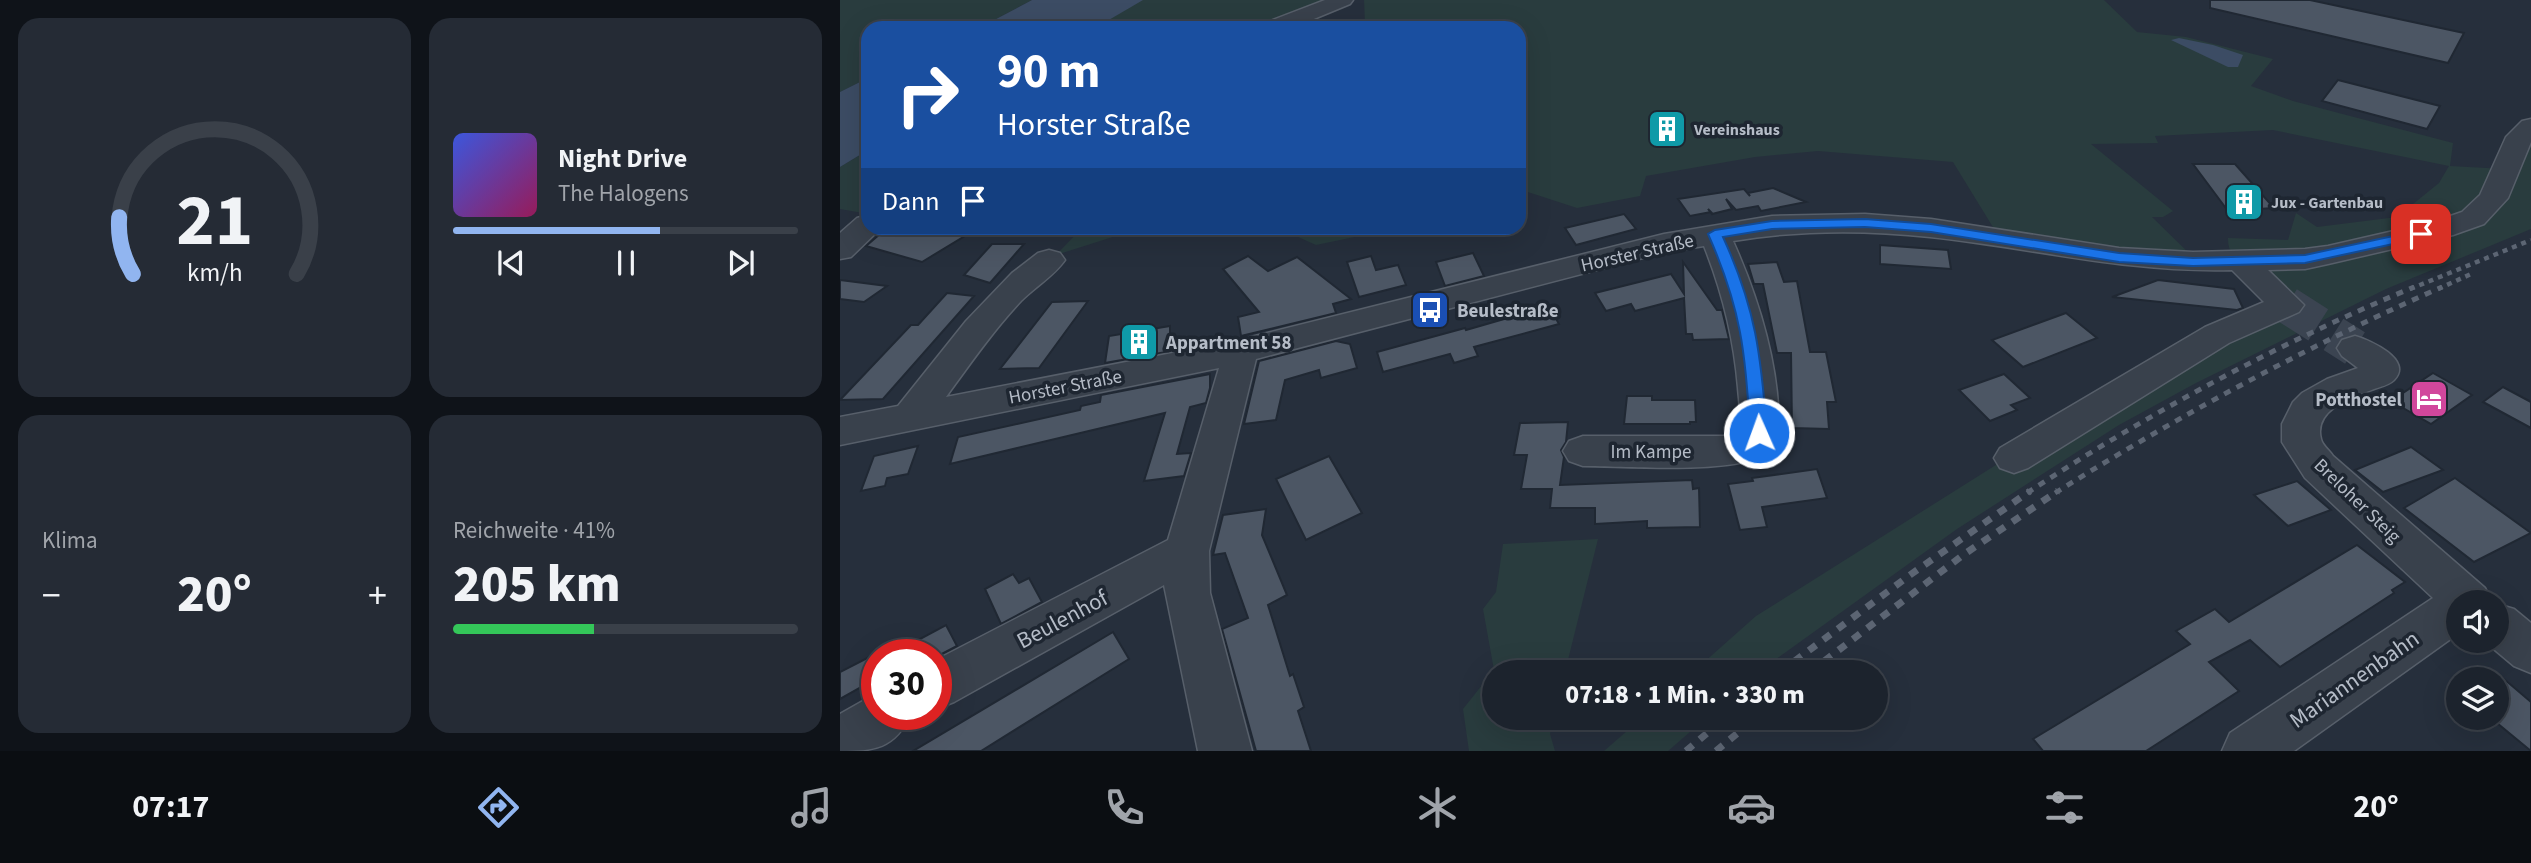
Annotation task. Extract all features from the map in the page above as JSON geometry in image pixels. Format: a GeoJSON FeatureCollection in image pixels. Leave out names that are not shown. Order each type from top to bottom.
{"type":"FeatureCollection","features":[{"type":"Feature","properties":{"kind":"street"},"geometry":{"type":"LineString","coordinates":[[1290,21],[1343,0]]}},
{"type":"Feature","properties":{"kind":"street","name":"Horster Straße"},"geometry":{"type":"LineString","coordinates":[[840,431],[1239,352],[1664,243],[1772,225],[1865,223],[1931,228],[2119,257],[2240,261],[2328,255],[2442,229],[2473,218],[2493,198],[2515,142],[2531,127]]}},
{"type":"Feature","properties":{"kind":"street"},"geometry":{"type":"LineString","coordinates":[[840,250],[861,230]]}},
{"type":"Feature","properties":{"kind":"street","name":"Im Kampe"},"geometry":{"type":"LineString","coordinates":[[1583,451],[1728,451],[1748,446],[1755,440],[1759,433],[1759,414],[1754,359],[1745,312],[1734,276],[1715,234]]}},
{"type":"Feature","properties":{"kind":"street"},"geometry":{"type":"LineString","coordinates":[[910,418],[983,325],[1026,278],[1040,270],[1049,260]]}},
{"type":"Feature","properties":{"kind":"street"},"geometry":{"type":"LineString","coordinates":[[2014,458],[2217,335],[2287,305],[2240,261]]}},
{"type":"Feature","properties":{"kind":"street","name":"Breloher Steig"},"geometry":{"type":"LineString","coordinates":[[2355,348],[2381,366],[2379,373],[2339,387],[2319,399],[2302,419],[2301,441],[2319,467],[2453,590]]}},
{"type":"Feature","properties":{"kind":"street"},"geometry":{"type":"LineString","coordinates":[[1225,751],[1187,593],[1187,551],[1239,352]]}},
{"type":"Feature","properties":{"kind":"street","name":"Beulenhof"},"geometry":{"type":"LineString","coordinates":[[952,677],[1187,551]]}},
{"type":"Feature","properties":{"kind":"street","name":"Mariannenbahn"},"geometry":{"type":"LineString","coordinates":[[2249,751],[2446,623]]}},
{"type":"Feature","properties":{"kind":"street","name":"Breloher Steig"},"geometry":{"type":"LineString","coordinates":[[2509,634],[2531,650]]}},
{"type":"Feature","properties":{"kind":"street"},"geometry":{"type":"LineString","coordinates":[[840,743],[861,729]]}},
{"type":"Feature","properties":{"kind":"shaded area"},"geometry":{"type":"Polygon","coordinates":[[[840,0],[1032,0],[992,21],[861,21],[861,82],[840,92],[840,0]]]}},
{"type":"Feature","properties":{"kind":"shaded area"},"geometry":{"type":"Polygon","coordinates":[[[1141,0],[1339,0],[1286,21],[1107,21],[1141,0]]]}},
{"type":"Feature","properties":{"kind":"shaded area"},"geometry":{"type":"Polygon","coordinates":[[[1364,0],[2104,0],[2137,32],[2186,37],[2273,59],[2251,86],[2293,101],[2453,143],[2450,166],[2505,169],[2531,129],[2531,229],[2386,289],[2196,383],[2119,425],[1957,529],[1775,660],[1706,660],[1756,616],[2007,458],[2288,306],[2241,268],[2229,249],[2228,238],[2288,240],[2296,213],[2317,227],[2397,217],[2439,183],[2449,166],[2273,130],[2155,136],[2158,143],[2091,144],[2173,211],[2163,217],[2152,217],[2195,259],[1999,237],[1953,162],[1818,151],[1755,157],[1646,176],[1640,196],[1577,208],[1526,191],[1526,21],[1365,21],[1364,0]]]}},
{"type":"Feature","properties":{"kind":"shaded area"},"geometry":{"type":"Polygon","coordinates":[[[861,154],[861,213],[840,209],[840,167],[861,154]]]}},
{"type":"Feature","properties":{"kind":"shaded area"},"geometry":{"type":"Polygon","coordinates":[[[1075,235],[1119,235],[1056,255],[1075,235]]]}},
{"type":"Feature","properties":{"kind":"shaded area"},"geometry":{"type":"Polygon","coordinates":[[[1294,235],[1364,235],[1316,245],[1294,235]]]}},
{"type":"Feature","properties":{"kind":"shaded area"},"geometry":{"type":"Polygon","coordinates":[[[1598,539],[1568,660],[1492,660],[1483,609],[1496,592],[1503,544],[1598,539]]]}},
{"type":"Feature","properties":{"kind":"shaded area"},"geometry":{"type":"Polygon","coordinates":[[[1482,685],[1482,730],[1551,730],[1555,751],[1469,751],[1463,709],[1482,685]]]}},
{"type":"Feature","properties":{"kind":"shaded area"},"geometry":{"type":"Polygon","coordinates":[[[1628,730],[1692,730],[1668,751],[1604,751],[1628,730]]]}},
{"type":"Feature","properties":{"kind":"water"},"geometry":{"type":"Polygon","coordinates":[[[1032,0],[1143,0],[1107,21],[992,21],[1032,0]]]}},
{"type":"Feature","properties":{"kind":"water"},"geometry":{"type":"Polygon","coordinates":[[[2179,38],[2243,55],[2238,67],[2228,67],[2171,40],[2179,38]]]}},
{"type":"Feature","properties":{"kind":"water"},"geometry":{"type":"Polygon","coordinates":[[[861,82],[861,154],[840,167],[840,92],[861,82]]]}},
{"type":"Feature","properties":{"kind":"building"},"geometry":{"type":"Polygon","coordinates":[[[2210,0],[2310,0],[2464,33],[2448,63],[2210,8],[2210,0]]]}},
{"type":"Feature","properties":{"kind":"building"},"geometry":{"type":"Polygon","coordinates":[[[2338,80],[2440,106],[2427,129],[2322,101],[2338,80]]]}},
{"type":"Feature","properties":{"kind":"building"},"geometry":{"type":"Polygon","coordinates":[[[2193,164],[2235,164],[2274,208],[2228,211],[2193,164]]]}},
{"type":"Feature","properties":{"kind":"building"},"geometry":{"type":"Polygon","coordinates":[[[1773,188],[1806,202],[1761,211],[1758,206],[1736,210],[1726,199],[1732,209],[1712,214],[1710,212],[1690,216],[1678,199],[1744,189],[1750,196],[1748,193],[1773,188]]]}},
{"type":"Feature","properties":{"kind":"building"},"geometry":{"type":"Polygon","coordinates":[[[1624,214],[1636,229],[1576,245],[1565,228],[1624,214]]]}},
{"type":"Feature","properties":{"kind":"building"},"geometry":{"type":"Polygon","coordinates":[[[879,235],[966,235],[922,262],[866,246],[879,235]]]}},
{"type":"Feature","properties":{"kind":"building"},"geometry":{"type":"Polygon","coordinates":[[[992,244],[1024,244],[990,283],[964,275],[992,244]]]}},
{"type":"Feature","properties":{"kind":"building"},"geometry":{"type":"Polygon","coordinates":[[[1880,245],[1948,250],[1951,269],[1880,264],[1880,245]]]}},
{"type":"Feature","properties":{"kind":"building"},"geometry":{"type":"Polygon","coordinates":[[[1473,253],[1484,276],[1445,286],[1436,262],[1473,253]]]}},
{"type":"Feature","properties":{"kind":"building"},"geometry":{"type":"Polygon","coordinates":[[[1248,256],[1268,271],[1297,257],[1351,299],[1333,304],[1336,313],[1241,336],[1238,317],[1259,312],[1223,269],[1248,256]]]}},
{"type":"Feature","properties":{"kind":"building"},"geometry":{"type":"Polygon","coordinates":[[[1371,256],[1376,270],[1398,265],[1406,285],[1359,297],[1347,262],[1371,256]]]}},
{"type":"Feature","properties":{"kind":"building"},"geometry":{"type":"Polygon","coordinates":[[[1683,262],[1717,310],[1722,310],[1729,339],[1693,340],[1692,334],[1686,334],[1684,298],[1635,311],[1631,304],[1606,311],[1595,293],[1671,274],[1684,294],[1683,262]]]}},
{"type":"Feature","properties":{"kind":"building"},"geometry":{"type":"Polygon","coordinates":[[[1777,262],[1784,282],[1797,281],[1810,352],[1826,352],[1836,402],[1827,402],[1829,429],[1792,428],[1791,353],[1777,353],[1763,284],[1754,284],[1748,264],[1777,262]]]}},
{"type":"Feature","properties":{"kind":"building"},"geometry":{"type":"Polygon","coordinates":[[[840,280],[887,286],[864,302],[840,299],[840,280]]]}},
{"type":"Feature","properties":{"kind":"building"},"geometry":{"type":"Polygon","coordinates":[[[2158,280],[2234,289],[2243,308],[2237,310],[2112,297],[2158,280]]]}},
{"type":"Feature","properties":{"kind":"building"},"geometry":{"type":"Polygon","coordinates":[[[947,293],[974,296],[883,399],[840,400],[911,325],[918,325],[947,293]]]}},
{"type":"Feature","properties":{"kind":"building"},"geometry":{"type":"Polygon","coordinates":[[[1088,301],[1039,368],[1000,369],[1052,302],[1088,301]]]}},
{"type":"Feature","properties":{"kind":"building"},"geometry":{"type":"Polygon","coordinates":[[[1549,306],[1559,324],[1474,347],[1478,356],[1454,363],[1450,354],[1383,372],[1377,352],[1549,306]]]}},
{"type":"Feature","properties":{"kind":"building"},"geometry":{"type":"Polygon","coordinates":[[[2066,313],[2097,338],[2023,367],[1992,340],[2066,313]]]}},
{"type":"Feature","properties":{"kind":"building","name":"Appartment 58"},"geometry":{"type":"Polygon","coordinates":[[[1170,326],[1170,348],[1166,352],[1105,363],[1109,336],[1170,326]]]}},
{"type":"Feature","properties":{"kind":"building"},"geometry":{"type":"Polygon","coordinates":[[[1336,341],[1350,344],[1357,368],[1321,378],[1319,370],[1285,380],[1276,420],[1244,424],[1259,361],[1336,341]]]}},
{"type":"Feature","properties":{"kind":"building","name":"Potthostel"},"geometry":{"type":"Polygon","coordinates":[[[2433,373],[2472,395],[2431,424],[2391,401],[2433,373]]]}},
{"type":"Feature","properties":{"kind":"building"},"geometry":{"type":"Polygon","coordinates":[[[1210,374],[1206,403],[1190,407],[1177,454],[1191,453],[1184,476],[1144,481],[1165,413],[950,464],[958,437],[1080,410],[1081,406],[1100,402],[1101,395],[1210,374]]]}},
{"type":"Feature","properties":{"kind":"building"},"geometry":{"type":"Polygon","coordinates":[[[2004,374],[2030,398],[2011,405],[2017,410],[1990,421],[1959,390],[2004,374]]]}},
{"type":"Feature","properties":{"kind":"building"},"geometry":{"type":"Polygon","coordinates":[[[2503,387],[2531,402],[2531,428],[2483,402],[2503,387]]]}},
{"type":"Feature","properties":{"kind":"building"},"geometry":{"type":"Polygon","coordinates":[[[1627,396],[1652,396],[1652,400],[1695,400],[1696,422],[1624,424],[1627,396]]]}},
{"type":"Feature","properties":{"kind":"building"},"geometry":{"type":"Polygon","coordinates":[[[1568,422],[1566,442],[1561,450],[1564,457],[1560,485],[1692,480],[1693,489],[1699,488],[1700,527],[1647,528],[1647,521],[1595,524],[1595,508],[1550,508],[1552,489],[1521,489],[1527,455],[1514,455],[1520,423],[1568,422]]]}},
{"type":"Feature","properties":{"kind":"building"},"geometry":{"type":"Polygon","coordinates":[[[918,446],[908,474],[887,478],[885,486],[861,491],[874,456],[918,446]]]}},
{"type":"Feature","properties":{"kind":"building"},"geometry":{"type":"Polygon","coordinates":[[[2411,447],[2443,470],[2383,492],[2355,470],[2411,447]]]}},
{"type":"Feature","properties":{"kind":"building"},"geometry":{"type":"Polygon","coordinates":[[[1329,456],[1362,513],[1306,540],[1276,479],[1329,456]]]}},
{"type":"Feature","properties":{"kind":"building"},"geometry":{"type":"Polygon","coordinates":[[[1817,469],[1827,498],[1762,507],[1767,527],[1740,530],[1728,484],[1817,469]]]}},
{"type":"Feature","properties":{"kind":"building"},"geometry":{"type":"Polygon","coordinates":[[[2455,478],[2531,533],[2474,562],[2404,508],[2455,478]]]}},
{"type":"Feature","properties":{"kind":"building"},"geometry":{"type":"Polygon","coordinates":[[[2297,481],[2331,510],[2288,526],[2254,495],[2297,481]]]}},
{"type":"Feature","properties":{"kind":"building"},"geometry":{"type":"Polygon","coordinates":[[[1266,509],[1262,535],[1287,595],[1268,605],[1290,676],[1293,674],[1304,707],[1298,711],[1311,751],[1256,751],[1222,629],[1248,618],[1225,553],[1213,555],[1223,515],[1266,509]]]}},
{"type":"Feature","properties":{"kind":"building"},"geometry":{"type":"Polygon","coordinates":[[[2357,545],[2405,582],[2392,590],[2394,593],[2280,667],[2250,640],[2209,662],[2239,691],[2146,751],[2043,751],[2033,739],[2190,644],[2176,631],[2215,609],[2229,622],[2357,545]]]}},
{"type":"Feature","properties":{"kind":"building"},"geometry":{"type":"Polygon","coordinates":[[[1013,574],[1019,583],[1029,578],[1042,602],[1001,624],[985,589],[1013,574]]]}},
{"type":"Feature","properties":{"kind":"building"},"geometry":{"type":"Polygon","coordinates":[[[946,625],[957,646],[952,649],[952,639],[920,639],[946,625]]]}},
{"type":"Feature","properties":{"kind":"building"},"geometry":{"type":"Polygon","coordinates":[[[1113,632],[1129,659],[981,751],[913,751],[1113,632]]]}},
{"type":"Feature","properties":{"kind":"building"},"geometry":{"type":"Polygon","coordinates":[[[861,661],[861,687],[840,699],[840,672],[861,661]]]}},
{"type":"Feature","properties":{"kind":"building"},"geometry":{"type":"Polygon","coordinates":[[[2509,683],[2531,702],[2531,751],[2506,730],[2509,730],[2509,683]]]}},
{"type":"Feature","properties":{"kind":"tunnel"},"geometry":{"type":"LineString","coordinates":[[2287,305],[2355,348]]}},
{"type":"Feature","properties":{"kind":"railway"},"geometry":{"type":"LineString","coordinates":[[2410,289],[2531,240]]}},
{"type":"Feature","properties":{"kind":"railway"},"geometry":{"type":"LineString","coordinates":[[2438,289],[2471,274]]}},
{"type":"Feature","properties":{"kind":"railway"},"geometry":{"type":"LineString","coordinates":[[2029,492],[2167,407],[2264,356],[2414,287]]}},
{"type":"Feature","properties":{"kind":"railway"},"geometry":{"type":"LineString","coordinates":[[2055,493],[2149,436],[2245,383],[2442,287]]}},
{"type":"Feature","properties":{"kind":"railway"},"geometry":{"type":"LineString","coordinates":[[1796,660],[1910,575],[2029,492]]}},
{"type":"Feature","properties":{"kind":"railway"},"geometry":{"type":"LineString","coordinates":[[1826,660],[1963,555],[2055,493]]}},
{"type":"Feature","properties":{"kind":"railway"},"geometry":{"type":"LineString","coordinates":[[1686,751],[1711,730]]}},
{"type":"Feature","properties":{"kind":"railway"},"geometry":{"type":"LineString","coordinates":[[1716,751],[1741,730]]}},
{"type":"Feature","properties":{"kind":"place","name":"Vereinshaus"},"geometry":{"type":"Point","coordinates":[1667,129]}},
{"type":"Feature","properties":{"kind":"place","name":"Jux - Gartenbau"},"geometry":{"type":"Point","coordinates":[2244,202]}},
{"type":"Feature","properties":{"kind":"place","name":"Beulestraße"},"geometry":{"type":"Point","coordinates":[1430,310]}},
{"type":"Feature","properties":{"kind":"place","name":"Appartment 58"},"geometry":{"type":"Point","coordinates":[1139,342]}},
{"type":"Feature","properties":{"kind":"place","name":"Potthostel"},"geometry":{"type":"Point","coordinates":[2429,399]}},
{"type":"Feature","properties":{"kind":"route"},"geometry":{"type":"LineString","coordinates":[[1759,433],[1754,359],[1745,312],[1734,276],[1715,234],[1772,225],[1865,223],[1931,228],[2119,257],[2193,262],[2305,259],[2421,234]]}}]}
